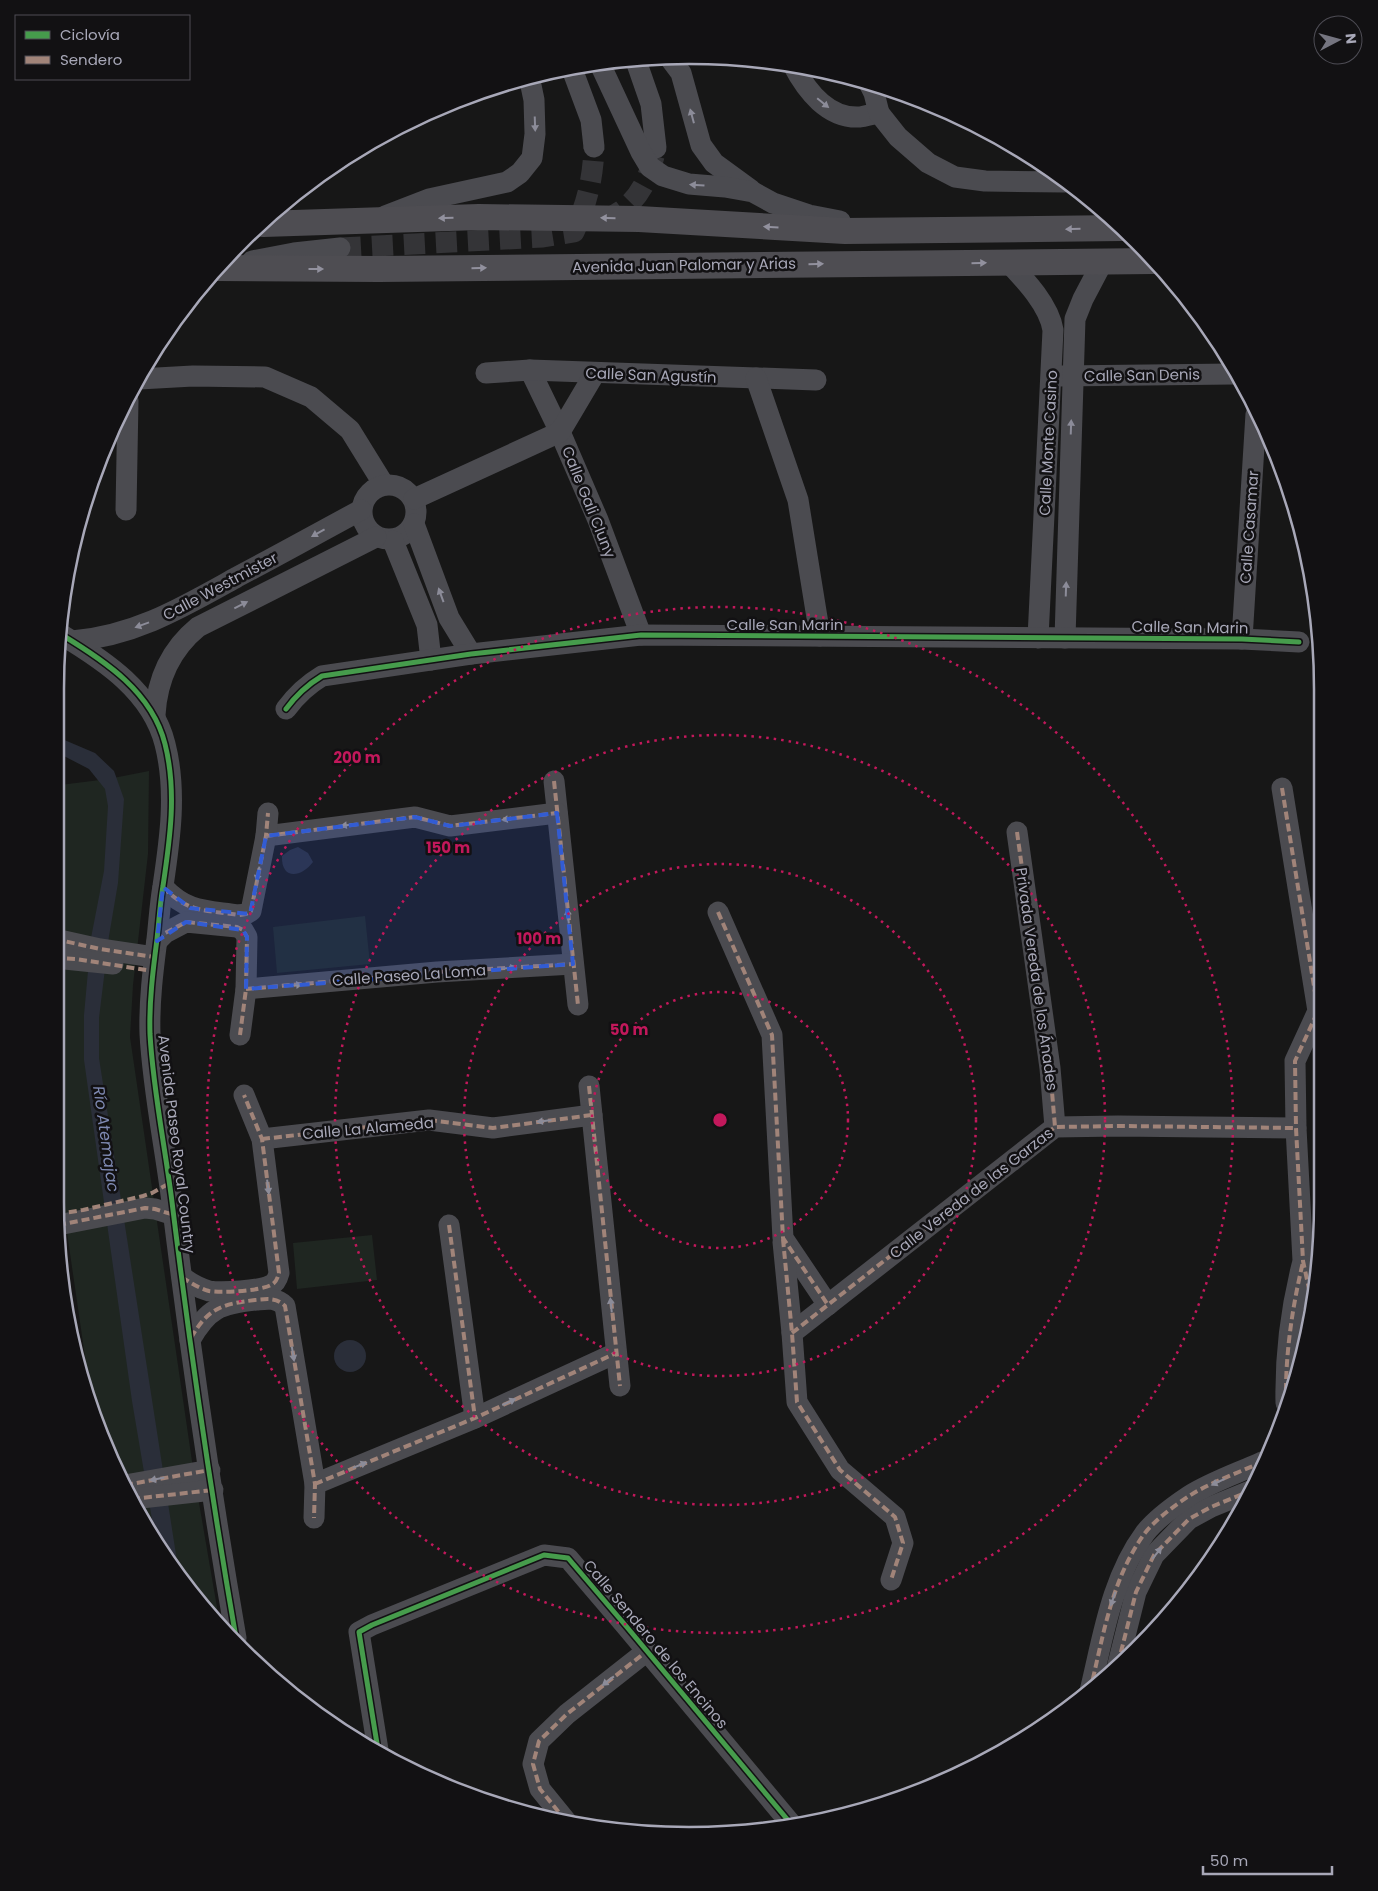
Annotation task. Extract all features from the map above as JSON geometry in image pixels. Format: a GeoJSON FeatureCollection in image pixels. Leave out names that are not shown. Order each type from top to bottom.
{"type":"FeatureCollection","features":[{"type":"Feature","properties":{"kind":"main road"},"geometry":{"type":"LineString","coordinates":[[272,224],[479,217],[639,219],[845,231],[896,232],[1111,228]]}},
{"type":"Feature","properties":{"kind":"main road","name":"Avenida Juan Palomar y Arias"},"geometry":{"type":"LineString","coordinates":[[227,268],[398,269],[1144,261]]}},
{"type":"Feature","properties":{"kind":"street"},"geometry":{"type":"LineString","coordinates":[[675,64],[681,73],[701,145],[714,163],[753,192],[773,203],[809,216],[896,232]]}},
{"type":"Feature","properties":{"kind":"street"},"geometry":{"type":"LineString","coordinates":[[638,66],[652,104],[656,148]]}},
{"type":"Feature","properties":{"kind":"street"},"geometry":{"type":"LineString","coordinates":[[603,70],[650,167],[662,176],[689,184],[753,192]]}},
{"type":"Feature","properties":{"kind":"street"},"geometry":{"type":"LineString","coordinates":[[799,74],[821,104],[839,114],[859,117],[879,113]]}},
{"type":"Feature","properties":{"kind":"street"},"geometry":{"type":"LineString","coordinates":[[574,75],[591,120],[594,147]]}},
{"type":"Feature","properties":{"kind":"street"},"geometry":{"type":"LineString","coordinates":[[373,220],[429,199],[507,182],[520,173],[532,158],[535,134],[534,100],[531,84]]}},
{"type":"Feature","properties":{"kind":"street"},"geometry":{"type":"LineString","coordinates":[[873,92],[879,113],[898,137],[928,163],[955,176],[985,181],[1054,182]]}},
{"type":"Feature","properties":{"kind":"street"},"geometry":{"type":"LineString","coordinates":[[230,266],[294,252],[340,248]]}},
{"type":"Feature","properties":{"kind":"street","name":"Calle Monte Casino"},"geometry":{"type":"LineString","coordinates":[[1038,638],[1062,376],[1075,319],[1103,261]]}},
{"type":"Feature","properties":{"kind":"street","name":"Calle Monte Casino"},"geometry":{"type":"LineString","coordinates":[[1008,262],[1020,274],[1052,322],[1062,376],[1065,638]]}},
{"type":"Feature","properties":{"kind":"street"},"geometry":{"type":"LineString","coordinates":[[1040,302],[1057,306],[1067,305],[1083,299]]}},
{"type":"Feature","properties":{"kind":"street","name":"Calle San Agustín"},"geometry":{"type":"LineString","coordinates":[[486,373],[530,370],[816,380]]}},
{"type":"Feature","properties":{"kind":"street","name":"Calle Gali Cluny"},"geometry":{"type":"LineString","coordinates":[[530,370],[560,432],[598,520],[641,635]]}},
{"type":"Feature","properties":{"kind":"street"},"geometry":{"type":"LineString","coordinates":[[414,499],[560,432],[595,373]]}},
{"type":"Feature","properties":{"kind":"street","name":"Calle San Denis"},"geometry":{"type":"LineString","coordinates":[[1062,376],[1229,374]]}},
{"type":"Feature","properties":{"kind":"street"},"geometry":{"type":"LineString","coordinates":[[147,379],[202,376],[265,377],[310,397],[350,430],[384,485]]}},
{"type":"Feature","properties":{"kind":"street"},"geometry":{"type":"LineString","coordinates":[[756,378],[798,500],[820,636]]}},
{"type":"Feature","properties":{"kind":"street"},"geometry":{"type":"LineString","coordinates":[[126,510],[128,413]]}},
{"type":"Feature","properties":{"kind":"street","name":"Calle Casamar"},"geometry":{"type":"LineString","coordinates":[[1242,639],[1255,424]]}},
{"type":"Feature","properties":{"kind":"street"},"geometry":{"type":"LineString","coordinates":[[384,539],[409,533],[417,516],[414,499],[401,486],[384,485],[368,494],[361,510],[365,526],[384,539],[427,625],[431,660]]}},
{"type":"Feature","properties":{"kind":"street","name":"Calle Westmister"},"geometry":{"type":"LineString","coordinates":[[67,638],[97,639],[122,632],[169,614],[361,510]]}},
{"type":"Feature","properties":{"kind":"street"},"geometry":{"type":"LineString","coordinates":[[414,524],[449,618],[471,654]]}},
{"type":"Feature","properties":{"kind":"street","name":"Calle Westmister"},"geometry":{"type":"LineString","coordinates":[[155,715],[156,698],[160,682],[174,652],[198,627],[384,539]]}},
{"type":"Feature","properties":{"kind":"street"},"geometry":{"type":"LineString","coordinates":[[169,614],[185,639]]}},
{"type":"Feature","properties":{"kind":"street"},"geometry":{"type":"LineString","coordinates":[[427,625],[449,618]]}},
{"type":"Feature","properties":{"kind":"street","name":"Calle San Marin"},"geometry":{"type":"LineString","coordinates":[[286,709],[296,694],[322,676],[471,654],[641,635],[1242,639],[1299,642]]}},
{"type":"Feature","properties":{"kind":"street","name":"Avenida Paseo Royal Country"},"geometry":{"type":"LineString","coordinates":[[67,638],[102,660],[122,676],[155,715],[170,767],[171,814],[168,857],[146,958],[152,1051],[190,1340],[201,1481],[234,1630]]}},
{"type":"Feature","properties":{"kind":"street"},"geometry":{"type":"LineString","coordinates":[[554,781],[578,1005]]}},
{"type":"Feature","properties":{"kind":"street"},"geometry":{"type":"LineString","coordinates":[[1282,788],[1314,985]]}},
{"type":"Feature","properties":{"kind":"street"},"geometry":{"type":"LineString","coordinates":[[163,887],[189,908],[239,915],[251,911],[266,836],[268,813]]}},
{"type":"Feature","properties":{"kind":"street"},"geometry":{"type":"LineString","coordinates":[[266,836],[415,817],[450,826],[557,813]]}},
{"type":"Feature","properties":{"kind":"street","name":"Privada Vereda de los Ánades"},"geometry":{"type":"LineString","coordinates":[[1017,832],[1050,1068],[1055,1126]]}},
{"type":"Feature","properties":{"kind":"street"},"geometry":{"type":"LineString","coordinates":[[718,912],[772,1035],[783,1238],[797,1402],[840,1470],[895,1517],[903,1543],[892,1580]]}},
{"type":"Feature","properties":{"kind":"street"},"geometry":{"type":"LineString","coordinates":[[69,954],[100,949],[146,958],[165,933],[186,922],[238,927],[243,930],[247,937],[246,989],[240,1035]]}},
{"type":"Feature","properties":{"kind":"street","name":"Calle Paseo La Loma"},"geometry":{"type":"LineString","coordinates":[[246,989],[437,972],[573,964]]}},
{"type":"Feature","properties":{"kind":"street"},"geometry":{"type":"LineString","coordinates":[[1308,1291],[1303,1260],[1296,1128],[1295,1061],[1314,1019]]}},
{"type":"Feature","properties":{"kind":"street"},"geometry":{"type":"LineString","coordinates":[[589,1086],[620,1386]]}},
{"type":"Feature","properties":{"kind":"street"},"geometry":{"type":"LineString","coordinates":[[182,1277],[199,1288],[219,1292],[263,1287],[271,1285],[277,1279],[279,1272],[262,1139],[244,1095]]}},
{"type":"Feature","properties":{"kind":"street","name":"Calle La Alameda"},"geometry":{"type":"LineString","coordinates":[[262,1139],[429,1120],[493,1128],[592,1115]]}},
{"type":"Feature","properties":{"kind":"street","name":"Calle Vereda de las Garzas"},"geometry":{"type":"LineString","coordinates":[[792,1333],[1055,1126],[1296,1128]]}},
{"type":"Feature","properties":{"kind":"street"},"geometry":{"type":"LineString","coordinates":[[65,1223],[84,1216],[144,1202],[152,1193],[170,1183]]}},
{"type":"Feature","properties":{"kind":"street"},"geometry":{"type":"LineString","coordinates":[[144,1202],[155,1209],[174,1215]]}},
{"type":"Feature","properties":{"kind":"street"},"geometry":{"type":"LineString","coordinates":[[64,1215],[84,1216]]}},
{"type":"Feature","properties":{"kind":"street"},"geometry":{"type":"LineString","coordinates":[[450,1225],[475,1418]]}},
{"type":"Feature","properties":{"kind":"street"},"geometry":{"type":"LineString","coordinates":[[783,1238],[828,1305]]}},
{"type":"Feature","properties":{"kind":"street"},"geometry":{"type":"LineString","coordinates":[[1286,1388],[1285,1373],[1307,1298]]}},
{"type":"Feature","properties":{"kind":"street"},"geometry":{"type":"LineString","coordinates":[[190,1340],[207,1316],[228,1303],[274,1299],[285,1306],[314,1484],[314,1518]]}},
{"type":"Feature","properties":{"kind":"street"},"geometry":{"type":"LineString","coordinates":[[314,1484],[475,1418],[616,1353]]}},
{"type":"Feature","properties":{"kind":"street"},"geometry":{"type":"LineString","coordinates":[[1093,1679],[1112,1600],[1128,1562],[1145,1532],[1189,1496],[1256,1465]]}},
{"type":"Feature","properties":{"kind":"street"},"geometry":{"type":"LineString","coordinates":[[131,1485],[201,1481]]}},
{"type":"Feature","properties":{"kind":"street"},"geometry":{"type":"LineString","coordinates":[[138,1497],[201,1481]]}},
{"type":"Feature","properties":{"kind":"street"},"geometry":{"type":"LineString","coordinates":[[1121,1654],[1136,1592],[1154,1555],[1189,1519],[1211,1507],[1241,1495]]}},
{"type":"Feature","properties":{"kind":"street","name":"Calle Sendero de los Encinos"},"geometry":{"type":"LineString","coordinates":[[377,1744],[359,1632],[544,1555],[568,1558],[787,1819]]}},
{"type":"Feature","properties":{"kind":"street"},"geometry":{"type":"LineString","coordinates":[[560,1813],[540,1789],[533,1764],[539,1741],[567,1714],[646,1651]]}},
{"type":"Feature","properties":{"kind":"highlighted area"},"geometry":{"type":"Polygon","coordinates":[[[557,813],[573,964],[246,989],[247,937],[243,930],[186,922],[157,941],[163,887],[190,908],[250,914],[266,836],[415,817],[450,826],[557,813]]]}},
{"type":"Feature","properties":{"kind":"shaded area"},"geometry":{"type":"Polygon","coordinates":[[[149,771],[148,854],[133,985],[130,1037],[193,1468],[218,1613],[193,1583],[169,1549],[128,1479],[111,1441],[87,1371],[64,1214],[64,784],[149,771]]]}},
{"type":"Feature","properties":{"kind":"shaded area"},"geometry":{"type":"Polygon","coordinates":[[[365,916],[370,964],[277,973],[273,927],[365,916]]]}},
{"type":"Feature","properties":{"kind":"shaded area"},"geometry":{"type":"Polygon","coordinates":[[[372,1235],[377,1280],[297,1289],[293,1243],[372,1235]]]}},
{"type":"Feature","properties":{"kind":"water","name":"Río Atemajac"},"geometry":{"type":"Polygon","coordinates":[[[64,740],[95,753],[114,771],[124,799],[118,883],[109,936],[99,1018],[99,1058],[177,1560],[152,1522],[132,1401],[84,1060],[84,1015],[91,938],[104,871],[108,806],[105,789],[89,769],[64,756],[64,740]]]}},
{"type":"Feature","properties":{"kind":"water"},"geometry":{"type":"Polygon","coordinates":[[[298,847],[308,853],[313,862],[303,871],[293,874],[288,873],[285,870],[282,856],[298,847]]]}},
{"type":"Feature","properties":{"kind":"water"},"geometry":{"type":"Polygon","coordinates":[[[350,1340],[361,1345],[366,1356],[361,1367],[350,1372],[339,1367],[334,1356],[339,1345],[350,1340]]]}},
{"type":"Feature","properties":{"kind":"tunnel"},"geometry":{"type":"LineString","coordinates":[[340,248],[543,237],[574,232],[588,191],[594,147]]}},
{"type":"Feature","properties":{"kind":"tunnel"},"geometry":{"type":"LineString","coordinates":[[604,220],[615,215],[639,193],[649,174],[655,152]]}},
{"type":"Feature","properties":{"kind":"marked path"},"geometry":{"type":"LineString","coordinates":[[554,781],[578,1005]]}},
{"type":"Feature","properties":{"kind":"marked path"},"geometry":{"type":"LineString","coordinates":[[1282,788],[1314,986]]}},
{"type":"Feature","properties":{"kind":"marked path"},"geometry":{"type":"LineString","coordinates":[[163,887],[181,902],[198,909],[239,915],[251,911],[266,836],[268,813]]}},
{"type":"Feature","properties":{"kind":"marked path"},"geometry":{"type":"LineString","coordinates":[[266,836],[415,817],[450,826],[557,813]]}},
{"type":"Feature","properties":{"kind":"marked path"},"geometry":{"type":"LineString","coordinates":[[1017,832],[1050,1068],[1055,1127]]}},
{"type":"Feature","properties":{"kind":"marked path"},"geometry":{"type":"LineString","coordinates":[[718,912],[772,1035],[783,1238],[828,1305]]}},
{"type":"Feature","properties":{"kind":"marked path"},"geometry":{"type":"LineString","coordinates":[[157,941],[165,933],[186,922],[237,927],[243,930],[247,937],[246,989],[240,1035]]}},
{"type":"Feature","properties":{"kind":"marked path"},"geometry":{"type":"LineString","coordinates":[[64,941],[100,949],[154,957]]}},
{"type":"Feature","properties":{"kind":"marked path"},"geometry":{"type":"LineString","coordinates":[[64,958],[152,971]]}},
{"type":"Feature","properties":{"kind":"marked path"},"geometry":{"type":"LineString","coordinates":[[246,989],[437,972],[573,964]]}},
{"type":"Feature","properties":{"kind":"marked path"},"geometry":{"type":"LineString","coordinates":[[1309,1287],[1303,1261],[1296,1128],[1295,1061],[1314,1020]]}},
{"type":"Feature","properties":{"kind":"marked path"},"geometry":{"type":"LineString","coordinates":[[589,1086],[620,1386]]}},
{"type":"Feature","properties":{"kind":"marked path"},"geometry":{"type":"LineString","coordinates":[[182,1277],[205,1290],[222,1292],[266,1287],[274,1283],[278,1276],[262,1139],[244,1095]]}},
{"type":"Feature","properties":{"kind":"marked path"},"geometry":{"type":"LineString","coordinates":[[262,1139],[429,1120],[493,1128],[592,1115]]}},
{"type":"Feature","properties":{"kind":"marked path"},"geometry":{"type":"LineString","coordinates":[[792,1333],[1055,1127],[1296,1128]]}},
{"type":"Feature","properties":{"kind":"marked path"},"geometry":{"type":"LineString","coordinates":[[64,1213],[143,1196],[170,1183]]}},
{"type":"Feature","properties":{"kind":"marked path"},"geometry":{"type":"LineString","coordinates":[[65,1224],[145,1208],[174,1215]]}},
{"type":"Feature","properties":{"kind":"marked path"},"geometry":{"type":"LineString","coordinates":[[449,1225],[475,1418]]}},
{"type":"Feature","properties":{"kind":"marked path"},"geometry":{"type":"LineString","coordinates":[[783,1239],[797,1402],[840,1470],[895,1517],[903,1543],[891,1580]]}},
{"type":"Feature","properties":{"kind":"marked path"},"geometry":{"type":"LineString","coordinates":[[1287,1385],[1290,1332],[1303,1262]]}},
{"type":"Feature","properties":{"kind":"marked path"},"geometry":{"type":"LineString","coordinates":[[191,1338],[197,1328],[210,1314],[233,1303],[267,1299],[278,1301],[285,1306],[315,1484],[314,1518]]}},
{"type":"Feature","properties":{"kind":"marked path"},"geometry":{"type":"LineString","coordinates":[[315,1484],[475,1418],[616,1353]]}},
{"type":"Feature","properties":{"kind":"marked path"},"geometry":{"type":"LineString","coordinates":[[1093,1679],[1116,1589],[1133,1551],[1145,1533],[1171,1508],[1197,1491],[1257,1464]]}},
{"type":"Feature","properties":{"kind":"marked path"},"geometry":{"type":"LineString","coordinates":[[131,1484],[210,1470]]}},
{"type":"Feature","properties":{"kind":"marked path"},"geometry":{"type":"LineString","coordinates":[[139,1498],[213,1490]]}},
{"type":"Feature","properties":{"kind":"marked path"},"geometry":{"type":"LineString","coordinates":[[1121,1654],[1136,1592],[1154,1555],[1189,1519],[1211,1507],[1241,1495]]}},
{"type":"Feature","properties":{"kind":"marked path"},"geometry":{"type":"LineString","coordinates":[[560,1813],[540,1789],[533,1764],[539,1741],[567,1714],[647,1651]]}},
{"type":"Feature","properties":{"kind":"cycle path"},"geometry":{"type":"LineString","coordinates":[[286,709],[302,690],[322,676],[471,654],[641,635],[1242,639],[1299,642]]}},
{"type":"Feature","properties":{"kind":"cycle path"},"geometry":{"type":"LineString","coordinates":[[66,638],[110,667],[138,694],[159,725],[169,762],[171,815],[152,986],[150,1034],[156,1097],[201,1421],[235,1631]]}},
{"type":"Feature","properties":{"kind":"cycle path"},"geometry":{"type":"LineString","coordinates":[[377,1744],[359,1632],[544,1555],[568,1558],[787,1819]]}}]}
